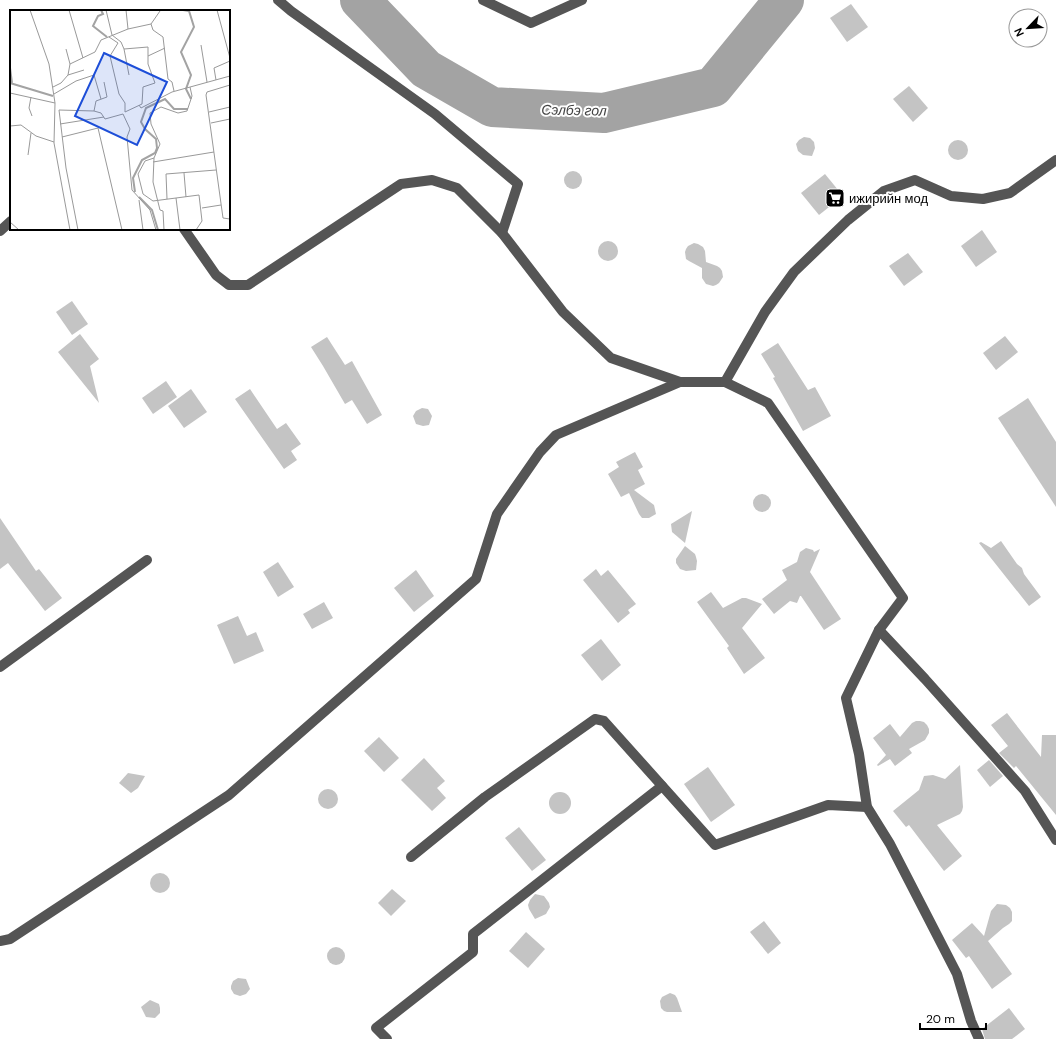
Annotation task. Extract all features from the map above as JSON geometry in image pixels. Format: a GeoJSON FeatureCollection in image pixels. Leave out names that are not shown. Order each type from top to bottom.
{"type":"FeatureCollection","features":[{"type":"Feature","properties":{"kind":"street"},"geometry":{"type":"LineString","coordinates":[[278,0],[291,11],[435,114],[518,184],[502,233]]}},
{"type":"Feature","properties":{"kind":"street"},"geometry":{"type":"LineString","coordinates":[[483,0],[531,23],[582,0]]}},
{"type":"Feature","properties":{"kind":"street"},"geometry":{"type":"LineString","coordinates":[[725,382],[765,312],[794,272],[848,220],[884,191],[915,180],[952,196],[982,199],[1010,193],[1056,160]]}},
{"type":"Feature","properties":{"kind":"street"},"geometry":{"type":"LineString","coordinates":[[185,230],[216,276],[229,285],[248,286],[401,184],[432,180],[457,188],[502,233],[563,312],[611,358],[680,382],[725,382],[768,403],[903,598],[879,630],[846,698],[859,754],[867,807],[890,844],[957,974],[970,1021],[979,1039]]}},
{"type":"Feature","properties":{"kind":"street"},"geometry":{"type":"LineString","coordinates":[[0,231],[10,222]]}},
{"type":"Feature","properties":{"kind":"street"},"geometry":{"type":"LineString","coordinates":[[0,941],[10,939],[229,795],[476,579],[497,514],[540,452],[556,435],[680,382]]}},
{"type":"Feature","properties":{"kind":"street"},"geometry":{"type":"LineString","coordinates":[[0,667],[147,560]]}},
{"type":"Feature","properties":{"kind":"street"},"geometry":{"type":"LineString","coordinates":[[879,630],[1025,791],[1056,840]]}},
{"type":"Feature","properties":{"kind":"street"},"geometry":{"type":"LineString","coordinates":[[411,857],[485,797],[595,719],[604,721],[715,845],[828,805],[867,807]]}},
{"type":"Feature","properties":{"kind":"street"},"geometry":{"type":"LineString","coordinates":[[387,1039],[376,1028],[473,952],[472,934],[662,786]]}},
{"type":"Feature","properties":{"kind":"building"},"geometry":{"type":"Polygon","coordinates":[[[851,4],[868,27],[847,42],[830,18],[851,4]]]}},
{"type":"Feature","properties":{"kind":"building"},"geometry":{"type":"Polygon","coordinates":[[[909,86],[928,108],[913,122],[893,99],[909,86]]]}},
{"type":"Feature","properties":{"kind":"building"},"geometry":{"type":"Polygon","coordinates":[[[804,137],[810,138],[814,142],[815,148],[812,156],[803,155],[798,151],[796,144],[804,137]]]}},
{"type":"Feature","properties":{"kind":"building"},"geometry":{"type":"Polygon","coordinates":[[[958,140],[965,143],[968,150],[965,157],[958,160],[951,157],[948,150],[951,143],[958,140]]]}},
{"type":"Feature","properties":{"kind":"building"},"geometry":{"type":"Polygon","coordinates":[[[573,171],[579,174],[582,180],[579,186],[573,189],[567,186],[564,180],[567,174],[573,171]]]}},
{"type":"Feature","properties":{"kind":"building"},"geometry":{"type":"Polygon","coordinates":[[[825,174],[843,196],[819,215],[801,193],[825,174]]]}},
{"type":"Feature","properties":{"kind":"building"},"geometry":{"type":"Polygon","coordinates":[[[982,230],[997,252],[976,267],[961,246],[982,230]]]}},
{"type":"Feature","properties":{"kind":"building"},"geometry":{"type":"Polygon","coordinates":[[[608,241],[615,244],[618,251],[615,258],[608,261],[601,258],[598,251],[601,244],[608,241]]]}},
{"type":"Feature","properties":{"kind":"building"},"geometry":{"type":"Polygon","coordinates":[[[694,243],[703,247],[706,262],[717,266],[722,271],[723,277],[716,285],[713,286],[706,284],[702,278],[702,268],[686,259],[686,249],[694,243]]]}},
{"type":"Feature","properties":{"kind":"building"},"geometry":{"type":"Polygon","coordinates":[[[908,253],[923,272],[904,286],[889,266],[908,253]]]}},
{"type":"Feature","properties":{"kind":"building"},"geometry":{"type":"Polygon","coordinates":[[[72,301],[88,324],[72,335],[56,312],[72,301]]]}},
{"type":"Feature","properties":{"kind":"building"},"geometry":{"type":"Polygon","coordinates":[[[80,334],[99,359],[90,366],[99,403],[58,352],[80,334]]]}},
{"type":"Feature","properties":{"kind":"building"},"geometry":{"type":"Polygon","coordinates":[[[1005,336],[1018,352],[996,370],[983,353],[1005,336]]]}},
{"type":"Feature","properties":{"kind":"building"},"geometry":{"type":"Polygon","coordinates":[[[327,337],[345,365],[352,361],[382,415],[367,424],[352,400],[345,404],[311,347],[327,337]]]}},
{"type":"Feature","properties":{"kind":"building"},"geometry":{"type":"Polygon","coordinates":[[[778,343],[808,390],[815,387],[831,416],[803,431],[773,378],[775,377],[761,354],[778,343]]]}},
{"type":"Feature","properties":{"kind":"building"},"geometry":{"type":"Polygon","coordinates":[[[166,381],[177,397],[153,414],[142,398],[166,381]]]}},
{"type":"Feature","properties":{"kind":"building"},"geometry":{"type":"Polygon","coordinates":[[[191,389],[207,412],[184,428],[168,406],[191,389]]]}},
{"type":"Feature","properties":{"kind":"building"},"geometry":{"type":"Polygon","coordinates":[[[250,389],[277,429],[286,423],[301,444],[291,451],[297,460],[284,469],[235,399],[250,389]]]}},
{"type":"Feature","properties":{"kind":"building"},"geometry":{"type":"Polygon","coordinates":[[[1028,398],[1056,442],[1056,507],[998,418],[1028,398]]]}},
{"type":"Feature","properties":{"kind":"building"},"geometry":{"type":"Polygon","coordinates":[[[422,408],[428,409],[432,416],[429,425],[423,426],[416,424],[413,416],[416,411],[422,408]]]}},
{"type":"Feature","properties":{"kind":"building"},"geometry":{"type":"Polygon","coordinates":[[[635,452],[643,467],[638,470],[645,484],[634,490],[654,505],[656,514],[649,518],[642,518],[629,493],[621,497],[608,474],[619,467],[616,462],[635,452]]]}},
{"type":"Feature","properties":{"kind":"building"},"geometry":{"type":"Polygon","coordinates":[[[758,494],[766,494],[771,499],[769,510],[766,512],[758,512],[753,507],[753,499],[758,494]]]}},
{"type":"Feature","properties":{"kind":"building"},"geometry":{"type":"Polygon","coordinates":[[[692,511],[685,543],[672,532],[671,524],[692,511]]]}},
{"type":"Feature","properties":{"kind":"building"},"geometry":{"type":"Polygon","coordinates":[[[0,518],[36,571],[39,569],[62,598],[45,611],[8,563],[0,569],[0,518]]]}},
{"type":"Feature","properties":{"kind":"building"},"geometry":{"type":"Polygon","coordinates":[[[1001,541],[1017,564],[1022,568],[1024,574],[1041,597],[1029,606],[979,543],[981,542],[991,548],[1001,541]]]}},
{"type":"Feature","properties":{"kind":"building"},"geometry":{"type":"Polygon","coordinates":[[[685,546],[695,554],[697,561],[696,570],[686,571],[680,569],[676,563],[676,559],[685,546]]]}},
{"type":"Feature","properties":{"kind":"building"},"geometry":{"type":"Polygon","coordinates":[[[806,548],[813,550],[814,552],[820,549],[810,572],[841,619],[824,630],[801,596],[797,603],[790,601],[774,614],[762,599],[787,580],[782,570],[797,562],[800,552],[806,548]]]}},
{"type":"Feature","properties":{"kind":"building"},"geometry":{"type":"Polygon","coordinates":[[[278,562],[294,587],[278,597],[263,572],[278,562]]]}},
{"type":"Feature","properties":{"kind":"building"},"geometry":{"type":"Polygon","coordinates":[[[596,569],[601,576],[608,570],[636,604],[628,610],[630,613],[618,623],[583,580],[596,569]]]}},
{"type":"Feature","properties":{"kind":"building"},"geometry":{"type":"Polygon","coordinates":[[[416,570],[434,596],[414,612],[394,588],[416,570]]]}},
{"type":"Feature","properties":{"kind":"building"},"geometry":{"type":"Polygon","coordinates":[[[711,592],[723,608],[742,598],[762,604],[742,628],[765,658],[744,674],[727,648],[729,646],[697,602],[711,592]]]}},
{"type":"Feature","properties":{"kind":"building"},"geometry":{"type":"Polygon","coordinates":[[[324,602],[333,618],[312,629],[303,614],[324,602]]]}},
{"type":"Feature","properties":{"kind":"building"},"geometry":{"type":"Polygon","coordinates":[[[238,616],[247,636],[256,632],[264,651],[234,664],[217,625],[238,616]]]}},
{"type":"Feature","properties":{"kind":"building"},"geometry":{"type":"Polygon","coordinates":[[[601,639],[621,665],[602,681],[581,655],[601,639]]]}},
{"type":"Feature","properties":{"kind":"building"},"geometry":{"type":"Polygon","coordinates":[[[1007,713],[1041,757],[1042,735],[1056,735],[1056,815],[1016,766],[1014,768],[999,753],[1008,746],[991,725],[1007,713]]]}},
{"type":"Feature","properties":{"kind":"building"},"geometry":{"type":"Polygon","coordinates":[[[916,721],[924,722],[929,729],[929,733],[925,740],[909,749],[912,753],[895,766],[890,759],[878,766],[877,765],[886,755],[873,738],[890,724],[900,737],[912,723],[916,721]]]}},
{"type":"Feature","properties":{"kind":"building"},"geometry":{"type":"Polygon","coordinates":[[[379,737],[399,758],[384,772],[364,751],[379,737]]]}},
{"type":"Feature","properties":{"kind":"building"},"geometry":{"type":"Polygon","coordinates":[[[424,758],[445,781],[437,788],[446,798],[432,811],[401,780],[424,758]]]}},
{"type":"Feature","properties":{"kind":"building"},"geometry":{"type":"Polygon","coordinates":[[[989,760],[1003,776],[990,787],[977,770],[989,760]]]}},
{"type":"Feature","properties":{"kind":"building"},"geometry":{"type":"Polygon","coordinates":[[[960,765],[962,811],[960,814],[937,825],[962,856],[944,871],[909,825],[906,827],[893,811],[919,790],[924,776],[933,775],[945,779],[960,765]]]}},
{"type":"Feature","properties":{"kind":"building"},"geometry":{"type":"Polygon","coordinates":[[[708,767],[735,805],[711,822],[684,784],[708,767]]]}},
{"type":"Feature","properties":{"kind":"building"},"geometry":{"type":"Polygon","coordinates":[[[128,773],[145,776],[138,788],[131,793],[119,783],[128,773]]]}},
{"type":"Feature","properties":{"kind":"building"},"geometry":{"type":"Polygon","coordinates":[[[328,789],[335,792],[338,799],[335,806],[328,809],[321,806],[318,799],[321,792],[328,789]]]}},
{"type":"Feature","properties":{"kind":"building"},"geometry":{"type":"Polygon","coordinates":[[[560,792],[564,793],[570,799],[570,807],[564,813],[560,814],[556,813],[550,807],[549,803],[550,799],[556,793],[560,792]]]}},
{"type":"Feature","properties":{"kind":"building"},"geometry":{"type":"Polygon","coordinates":[[[519,827],[546,860],[532,871],[505,838],[519,827]]]}},
{"type":"Feature","properties":{"kind":"building"},"geometry":{"type":"Polygon","coordinates":[[[160,873],[167,876],[170,883],[167,890],[160,893],[153,890],[150,883],[153,876],[160,873]]]}},
{"type":"Feature","properties":{"kind":"building"},"geometry":{"type":"Polygon","coordinates":[[[392,889],[406,901],[391,916],[378,903],[392,889]]]}},
{"type":"Feature","properties":{"kind":"building"},"geometry":{"type":"Polygon","coordinates":[[[535,894],[544,896],[550,907],[546,914],[535,919],[528,905],[535,894]]]}},
{"type":"Feature","properties":{"kind":"building"},"geometry":{"type":"Polygon","coordinates":[[[997,904],[1006,905],[1010,908],[1012,912],[1012,921],[988,941],[1012,974],[992,989],[969,956],[966,958],[952,940],[972,923],[984,936],[991,911],[997,904]]]}},
{"type":"Feature","properties":{"kind":"building"},"geometry":{"type":"Polygon","coordinates":[[[764,921],[781,943],[768,954],[750,932],[764,921]]]}},
{"type":"Feature","properties":{"kind":"building"},"geometry":{"type":"Polygon","coordinates":[[[526,932],[545,949],[528,968],[509,951],[526,932]]]}},
{"type":"Feature","properties":{"kind":"building"},"geometry":{"type":"Polygon","coordinates":[[[336,947],[342,950],[345,956],[342,962],[336,965],[330,962],[327,956],[330,950],[336,947]]]}},
{"type":"Feature","properties":{"kind":"building"},"geometry":{"type":"Polygon","coordinates":[[[238,978],[246,979],[250,989],[246,994],[240,996],[234,994],[231,989],[233,981],[238,978]]]}},
{"type":"Feature","properties":{"kind":"building"},"geometry":{"type":"Polygon","coordinates":[[[670,993],[675,995],[677,998],[682,1012],[667,1012],[661,1008],[660,1001],[662,997],[670,993]]]}},
{"type":"Feature","properties":{"kind":"building"},"geometry":{"type":"Polygon","coordinates":[[[150,1000],[159,1004],[160,1013],[155,1018],[146,1017],[141,1007],[150,1000]]]}},
{"type":"Feature","properties":{"kind":"building"},"geometry":{"type":"Polygon","coordinates":[[[1009,1008],[1025,1029],[1012,1039],[985,1039],[982,1029],[1009,1008]]]}},
{"type":"Feature","properties":{"kind":"waterway","name":"Сэлбэ гол"},"geometry":{"type":"LineString","coordinates":[[360,0],[426,69],[492,107],[604,113],[713,87],[784,0]]}},
{"type":"Feature","properties":{"kind":"place","name":"ижирийн мод"},"geometry":{"type":"Point","coordinates":[835,198]}}]}
